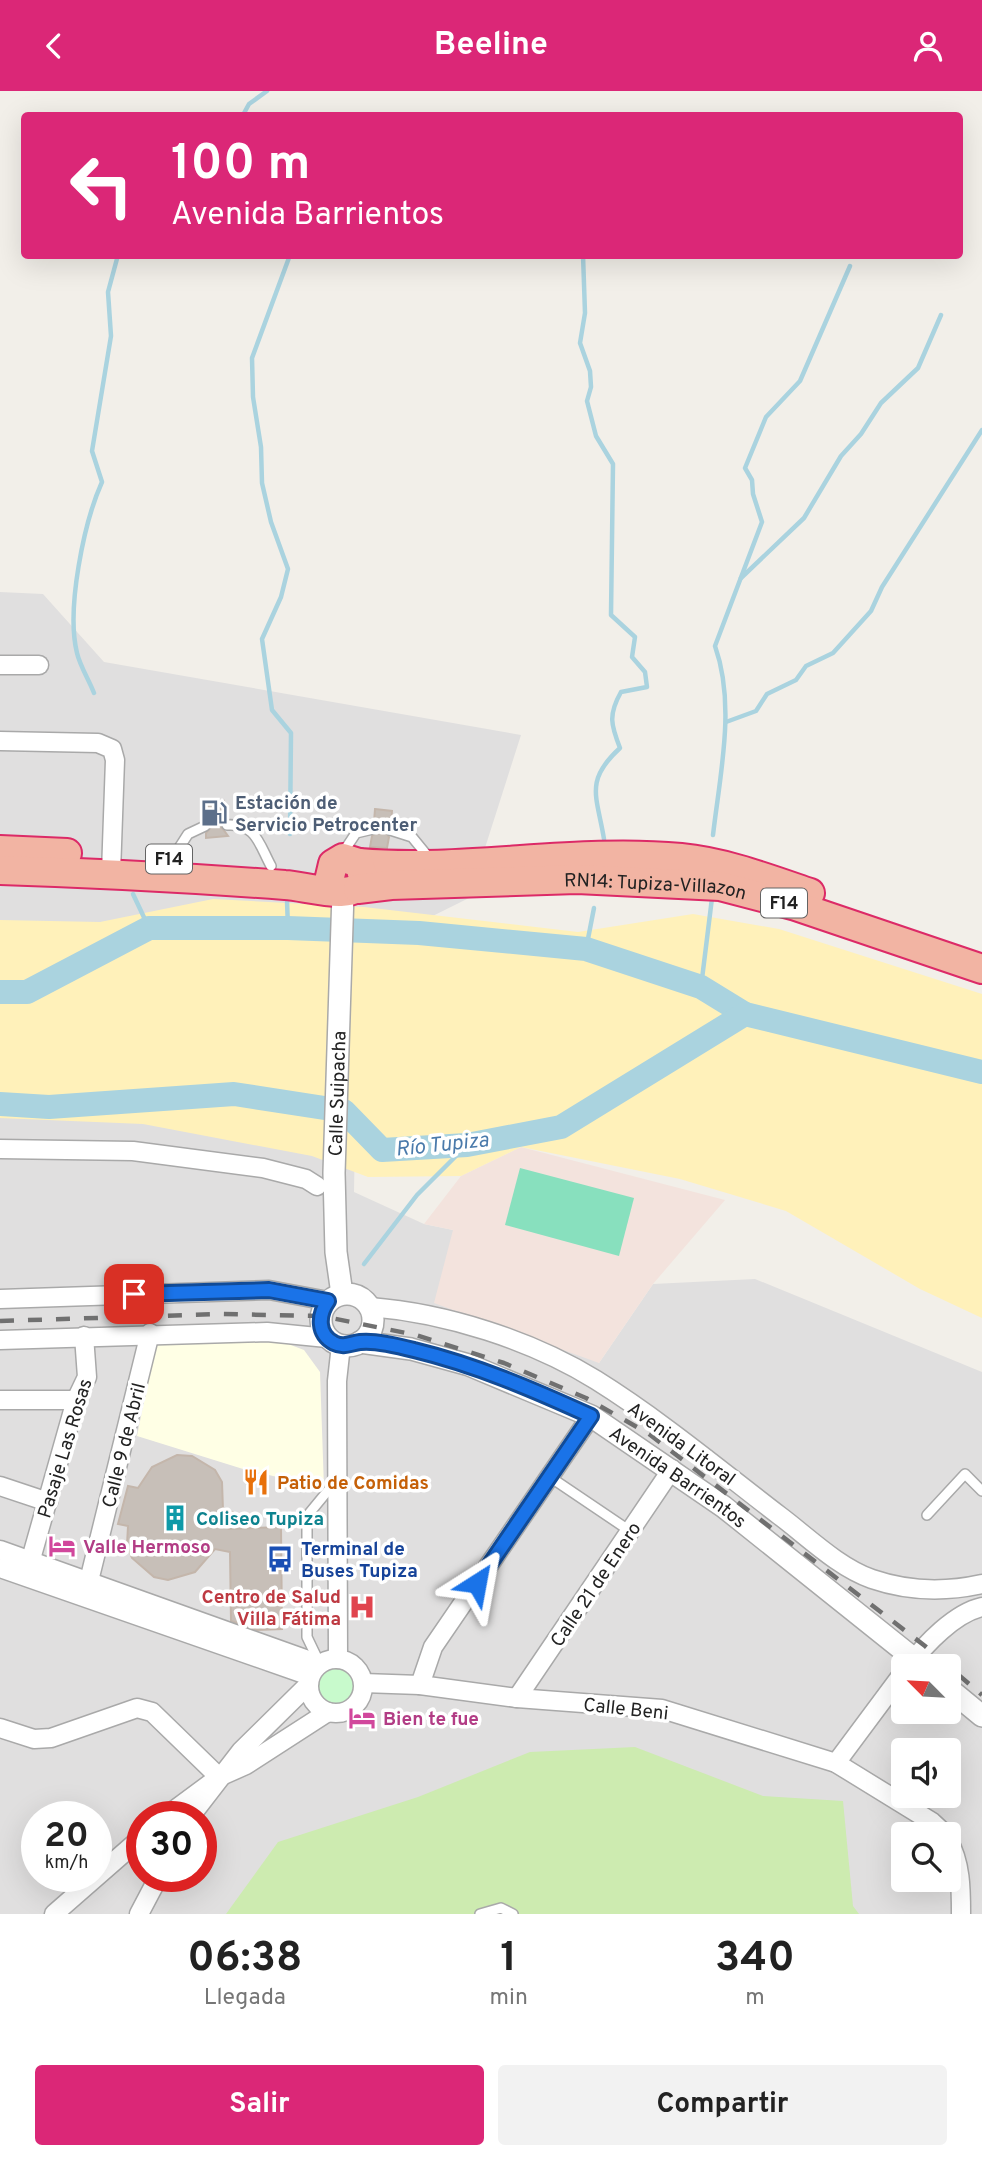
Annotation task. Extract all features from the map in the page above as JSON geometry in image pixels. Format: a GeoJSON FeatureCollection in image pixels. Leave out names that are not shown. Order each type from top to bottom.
{"type":"FeatureCollection","features":[{"type":"Feature","properties":{"kind":"highway","name":"F14"},"geometry":{"type":"LineString","coordinates":[[0,850],[110,864],[347,879]]}},
{"type":"Feature","properties":{"kind":"highway","name":"RN14: Tupiza-Villazon"},"geometry":{"type":"LineString","coordinates":[[347,879],[391,885],[638,869],[682,858],[750,884],[982,950]]}},
{"type":"Feature","properties":{"kind":"highway","name":"F14"},"geometry":{"type":"LineString","coordinates":[[0,870],[172,859],[309,867],[347,879]]}},
{"type":"Feature","properties":{"kind":"highway","name":"RN14: Tupiza-Villazon"},"geometry":{"type":"LineString","coordinates":[[347,879],[403,867],[436,865],[638,869]]}},
{"type":"Feature","properties":{"kind":"highway","name":"RN14: Tupiza-Villazon"},"geometry":{"type":"LineString","coordinates":[[750,884],[796,907],[982,969]]}},
{"type":"Feature","properties":{"kind":"street"},"geometry":{"type":"LineString","coordinates":[[0,665],[39,665]]}},
{"type":"Feature","properties":{"kind":"street"},"geometry":{"type":"LineString","coordinates":[[0,741],[98,743],[112,749],[115,760],[110,864]]}},
{"type":"Feature","properties":{"kind":"street","name":"Calle Suipacha"},"geometry":{"type":"LineString","coordinates":[[335,1297],[334,1173],[347,879]]}},
{"type":"Feature","properties":{"kind":"street"},"geometry":{"type":"LineString","coordinates":[[0,1149],[133,1151],[263,1168],[306,1179],[317,1186]]}},
{"type":"Feature","properties":{"kind":"street"},"geometry":{"type":"LineString","coordinates":[[0,1299],[269,1290],[335,1297],[359,1296],[370,1307],[372,1324],[343,1342],[337,1381],[338,1658]]}},
{"type":"Feature","properties":{"kind":"street"},"geometry":{"type":"LineString","coordinates":[[335,1297],[323,1308],[320,1324],[343,1342]]}},
{"type":"Feature","properties":{"kind":"street","name":"Avenida Litoral"},"geometry":{"type":"LineString","coordinates":[[370,1307],[408,1310],[496,1335],[548,1354],[596,1380],[695,1451],[836,1559],[870,1578],[904,1587],[944,1589],[982,1584]]}},
{"type":"Feature","properties":{"kind":"street","name":"Avenida Barrientos"},"geometry":{"type":"LineString","coordinates":[[0,1340],[150,1333],[267,1332],[411,1349],[469,1365],[591,1416],[672,1469],[897,1654]]}},
{"type":"Feature","properties":{"kind":"street","name":"Calle 9 de Abril"},"geometry":{"type":"LineString","coordinates":[[87,1590],[150,1333]]}},
{"type":"Feature","properties":{"kind":"street","name":"Pasaje Las Rosas"},"geometry":{"type":"LineString","coordinates":[[31,1559],[76,1400],[87,1377],[84,1336]]}},
{"type":"Feature","properties":{"kind":"street"},"geometry":{"type":"LineString","coordinates":[[0,1400],[76,1400]]}},
{"type":"Feature","properties":{"kind":"street"},"geometry":{"type":"LineString","coordinates":[[420,1685],[433,1647],[591,1416]]}},
{"type":"Feature","properties":{"kind":"street","name":"Calle 21 de Enero"},"geometry":{"type":"LineString","coordinates":[[517,1698],[672,1469]]}},
{"type":"Feature","properties":{"kind":"street"},"geometry":{"type":"LineString","coordinates":[[0,1486],[48,1502]]}},
{"type":"Feature","properties":{"kind":"street"},"geometry":{"type":"LineString","coordinates":[[0,1550],[31,1559],[87,1590]]}},
{"type":"Feature","properties":{"kind":"street"},"geometry":{"type":"LineString","coordinates":[[0,1568],[87,1590],[313,1675]]}},
{"type":"Feature","properties":{"kind":"street"},"geometry":{"type":"LineString","coordinates":[[924,1654],[969,1610],[982,1607]]}},
{"type":"Feature","properties":{"kind":"street"},"geometry":{"type":"LineString","coordinates":[[313,1675],[314,1702],[328,1712],[337,1713],[353,1707],[363,1692],[363,1683],[355,1666],[338,1658]]}},
{"type":"Feature","properties":{"kind":"street"},"geometry":{"type":"LineString","coordinates":[[202,1801],[219,1777],[313,1675],[338,1658]]}},
{"type":"Feature","properties":{"kind":"street","name":"Calle Beni"},"geometry":{"type":"LineString","coordinates":[[363,1683],[420,1685],[517,1698],[662,1709],[836,1763],[932,1822]]}},
{"type":"Feature","properties":{"kind":"street"},"geometry":{"type":"LineString","coordinates":[[836,1763],[891,1693]]}},
{"type":"Feature","properties":{"kind":"street"},"geometry":{"type":"LineString","coordinates":[[961,1699],[982,1716]]}},
{"type":"Feature","properties":{"kind":"street"},"geometry":{"type":"LineString","coordinates":[[0,1728],[34,1739],[51,1738],[138,1708],[152,1712],[219,1777]]}},
{"type":"Feature","properties":{"kind":"street"},"geometry":{"type":"LineString","coordinates":[[187,1801],[219,1777],[246,1765],[328,1712]]}},
{"type":"Feature","properties":{"kind":"street"},"geometry":{"type":"LineString","coordinates":[[54,1914],[126,1851]]}},
{"type":"Feature","properties":{"kind":"street"},"geometry":{"type":"LineString","coordinates":[[139,1914],[151,1892]]}},
{"type":"Feature","properties":{"kind":"street"},"geometry":{"type":"LineString","coordinates":[[961,1892],[961,1914]]}},
{"type":"Feature","properties":{"kind":"lane"},"geometry":{"type":"LineString","coordinates":[[227,825],[241,824],[250,829],[271,866]]}},
{"type":"Feature","properties":{"kind":"lane"},"geometry":{"type":"LineString","coordinates":[[172,859],[188,834],[205,826]]}},
{"type":"Feature","properties":{"kind":"lane"},"geometry":{"type":"LineString","coordinates":[[347,879],[356,833],[373,829]]}},
{"type":"Feature","properties":{"kind":"lane"},"geometry":{"type":"LineString","coordinates":[[390,830],[412,837],[436,865]]}},
{"type":"Feature","properties":{"kind":"lane"},"geometry":{"type":"LineString","coordinates":[[927,1515],[965,1474],[982,1491]]}},
{"type":"Feature","properties":{"kind":"lane"},"geometry":{"type":"LineString","coordinates":[[550,1477],[630,1531]]}},
{"type":"Feature","properties":{"kind":"lane"},"geometry":{"type":"LineString","coordinates":[[313,1675],[307,1637],[307,1517],[338,1478]]}},
{"type":"Feature","properties":{"kind":"lane"},"geometry":{"type":"LineString","coordinates":[[480,1914],[502,1908],[513,1914]]}},
{"type":"Feature","properties":{"kind":"shaded area"},"geometry":{"type":"Polygon","coordinates":[[[0,592],[43,594],[104,662],[521,735],[469,898],[358,953],[354,1192],[424,1224],[453,1230],[599,1363],[653,1284],[755,1279],[982,1372],[982,1914],[0,1914],[0,592]]]}},
{"type":"Feature","properties":{"kind":"shaded area"},"geometry":{"type":"Polygon","coordinates":[[[521,1147],[725,1200],[653,1284],[599,1363],[434,1303],[453,1230],[424,1224],[461,1176],[521,1147]]]}},
{"type":"Feature","properties":{"kind":"shaded area"},"geometry":{"type":"Polygon","coordinates":[[[283,1342],[304,1350],[320,1372],[324,1488],[243,1469],[137,1436],[156,1343],[283,1342]]]}},
{"type":"Feature","properties":{"kind":"green space"},"geometry":{"type":"Polygon","coordinates":[[[520,1168],[634,1198],[619,1256],[505,1225],[520,1168]]]}},
{"type":"Feature","properties":{"kind":"green space"},"geometry":{"type":"Polygon","coordinates":[[[336,1665],[350,1671],[356,1685],[350,1699],[336,1705],[322,1699],[316,1685],[322,1671],[336,1665]]]}},
{"type":"Feature","properties":{"kind":"green space"},"geometry":{"type":"Polygon","coordinates":[[[635,1747],[763,1796],[843,1801],[853,1906],[859,1914],[226,1914],[278,1842],[418,1797],[530,1752],[635,1747]]]}},
{"type":"Feature","properties":{"kind":"sand"},"geometry":{"type":"Polygon","coordinates":[[[213,899],[364,907],[578,932],[693,914],[779,929],[982,994],[982,1318],[920,1289],[786,1211],[680,1179],[521,1147],[461,1176],[368,1177],[312,1156],[143,1124],[0,1118],[0,920],[100,922],[213,899]]]}},
{"type":"Feature","properties":{"kind":"building"},"geometry":{"type":"Polygon","coordinates":[[[224,801],[226,818],[220,825],[228,836],[206,838],[206,833],[212,826],[204,819],[203,804],[224,801]]]}},
{"type":"Feature","properties":{"kind":"building"},"geometry":{"type":"Polygon","coordinates":[[[375,809],[392,811],[391,823],[383,829],[389,837],[387,848],[370,847],[372,836],[380,830],[374,822],[375,809]]]}},
{"type":"Feature","properties":{"kind":"building","name":"Coliseo Tupiza"},"geometry":{"type":"Polygon","coordinates":[[[177,1455],[192,1456],[215,1470],[222,1482],[223,1510],[233,1512],[229,1529],[281,1527],[282,1629],[257,1630],[231,1621],[230,1552],[215,1549],[195,1572],[168,1580],[154,1577],[132,1558],[127,1545],[128,1526],[118,1524],[128,1486],[138,1488],[152,1467],[177,1455]]]}},
{"type":"Feature","properties":{"kind":"waterway"},"geometry":{"type":"LineString","coordinates":[[245,112],[249,104],[267,91]]}},
{"type":"Feature","properties":{"kind":"waterway"},"geometry":{"type":"LineString","coordinates":[[94,693],[77,653],[74,635],[75,590],[83,542],[102,482],[92,451],[111,336],[108,292],[117,259]]}},
{"type":"Feature","properties":{"kind":"waterway"},"geometry":{"type":"LineString","coordinates":[[289,259],[252,358],[253,397],[261,447],[262,483],[271,522],[288,569],[281,597],[262,639],[272,710],[291,733],[290,834]]}},
{"type":"Feature","properties":{"kind":"waterway"},"geometry":{"type":"LineString","coordinates":[[583,259],[585,313],[580,343],[590,371],[591,387],[587,401],[596,436],[613,464],[611,615],[635,637],[632,657],[645,672],[647,687],[621,692],[614,707],[613,726],[620,748],[601,770],[596,790],[604,839]]}},
{"type":"Feature","properties":{"kind":"waterway"},"geometry":{"type":"LineString","coordinates":[[713,835],[725,716],[725,692],[715,646],[762,522],[753,494],[752,480],[745,468],[766,417],[800,381],[850,266]]}},
{"type":"Feature","properties":{"kind":"waterway"},"geometry":{"type":"LineString","coordinates":[[741,578],[804,518],[841,456],[861,434],[881,403],[918,368],[941,315]]}},
{"type":"Feature","properties":{"kind":"waterway"},"geometry":{"type":"LineString","coordinates":[[726,722],[756,711],[767,694],[796,680],[806,666],[833,653],[871,611],[882,587],[982,430]]}},
{"type":"Feature","properties":{"kind":"waterway"},"geometry":{"type":"LineString","coordinates":[[133,894],[149,928]]}},
{"type":"Feature","properties":{"kind":"waterway"},"geometry":{"type":"LineString","coordinates":[[701,987],[712,898]]}},
{"type":"Feature","properties":{"kind":"waterway"},"geometry":{"type":"LineString","coordinates":[[287,901],[288,928]]}},
{"type":"Feature","properties":{"kind":"waterway"},"geometry":{"type":"LineString","coordinates":[[586,949],[594,908]]}},
{"type":"Feature","properties":{"kind":"waterway","name":"Río Tupiza"},"geometry":{"type":"LineString","coordinates":[[0,992],[27,992],[149,928],[288,928],[419,933],[586,949],[701,987],[745,1014]]}},
{"type":"Feature","properties":{"kind":"waterway","name":"Río Tupiza"},"geometry":{"type":"LineString","coordinates":[[0,1104],[49,1107],[234,1094],[344,1111],[382,1150],[467,1145],[561,1127],[745,1014],[982,1072]]}},
{"type":"Feature","properties":{"kind":"waterway"},"geometry":{"type":"LineString","coordinates":[[364,1264],[417,1195],[467,1145]]}},
{"type":"Feature","properties":{"kind":"railway"},"geometry":{"type":"LineString","coordinates":[[0,1321],[221,1314],[321,1316],[416,1335],[504,1363],[586,1398],[649,1434],[925,1646],[982,1695]]}},
{"type":"Feature","properties":{"kind":"place","name":"Estación de Servicio Petrocenter"},"geometry":{"type":"Point","coordinates":[214,813]}},
{"type":"Feature","properties":{"kind":"place","name":"Patio de Comidas"},"geometry":{"type":"Point","coordinates":[256,1482]}},
{"type":"Feature","properties":{"kind":"place","name":"Coliseo Tupiza"},"geometry":{"type":"Point","coordinates":[175,1518]}},
{"type":"Feature","properties":{"kind":"place","name":"Valle Hermoso"},"geometry":{"type":"Point","coordinates":[62,1546]}},
{"type":"Feature","properties":{"kind":"place","name":"Terminal de Buses Tupiza"},"geometry":{"type":"Point","coordinates":[280,1559]}},
{"type":"Feature","properties":{"kind":"place","name":"Centro de Salud Villa Fátima"},"geometry":{"type":"Point","coordinates":[362,1607]}},
{"type":"Feature","properties":{"kind":"place","name":"Bien te fue"},"geometry":{"type":"Point","coordinates":[362,1718]}},
{"type":"Feature","properties":{"kind":"route"},"geometry":{"type":"LineString","coordinates":[[134,1294],[269,1290],[328,1301],[323,1308],[320,1324],[327,1338],[335,1343],[352,1345],[360,1342],[411,1349],[469,1365],[591,1416],[477,1583]]}}]}
